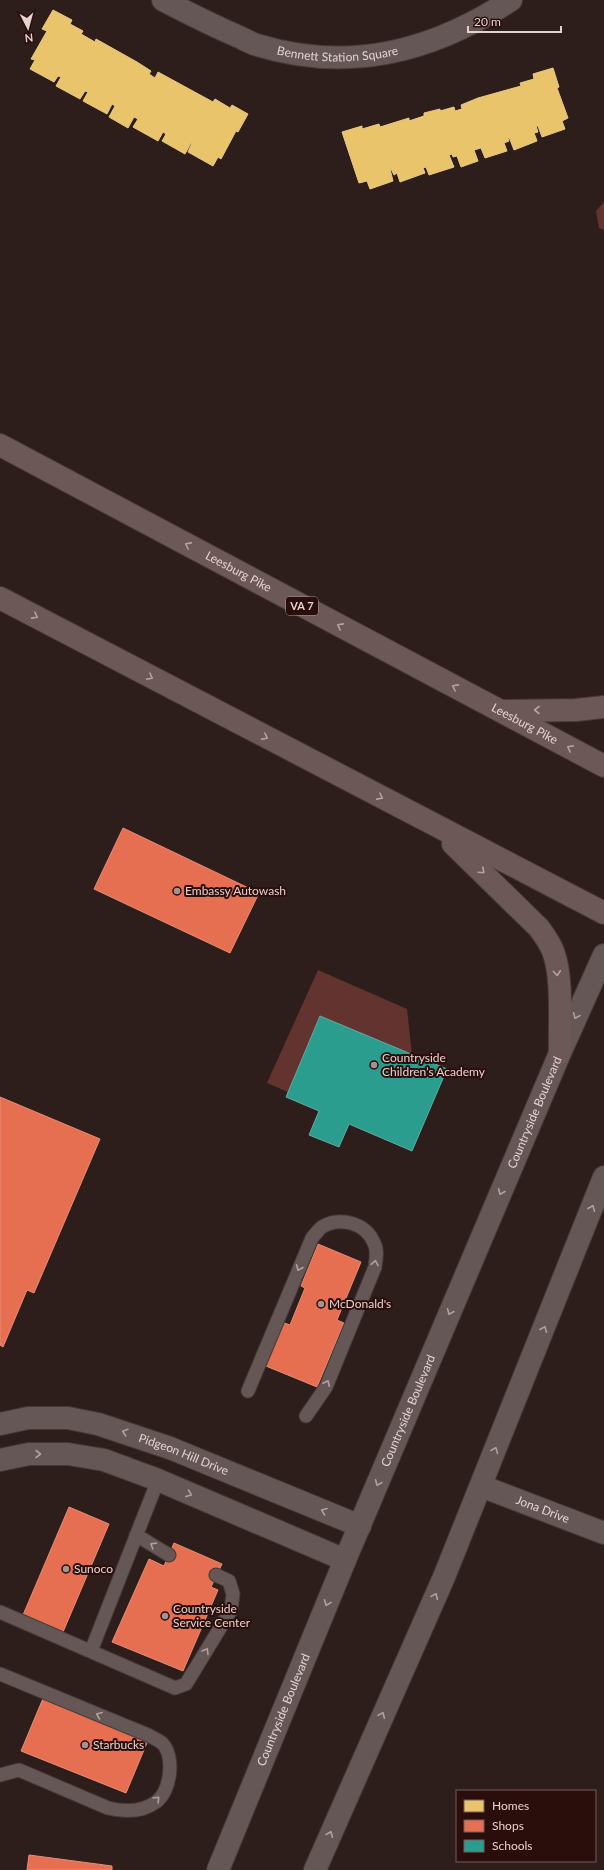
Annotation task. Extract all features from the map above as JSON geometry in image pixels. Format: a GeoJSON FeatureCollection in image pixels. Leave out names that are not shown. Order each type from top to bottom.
{"type":"FeatureCollection","features":[{"type":"Feature","properties":{"kind":"highway","name":"Leesburg Pike"},"geometry":{"type":"LineString","coordinates":[[0,446],[604,766]]}},
{"type":"Feature","properties":{"kind":"highway"},"geometry":{"type":"LineString","coordinates":[[0,598],[604,913]]}},
{"type":"Feature","properties":{"kind":"highway"},"geometry":{"type":"LineString","coordinates":[[499,710],[576,710],[604,707]]}},
{"type":"Feature","properties":{"kind":"highway"},"geometry":{"type":"LineString","coordinates":[[433,825],[519,907],[539,928],[550,944],[557,964],[560,1053]]}},
{"type":"Feature","properties":{"kind":"street","name":"Bennett Station Square"},"geometry":{"type":"LineString","coordinates":[[163,0],[200,20],[256,44],[297,54],[334,59],[367,57],[424,43],[482,19],[511,0]]}},
{"type":"Feature","properties":{"kind":"street","name":"Countryside Boulevard"},"geometry":{"type":"LineString","coordinates":[[218,1870],[345,1560],[560,1053],[604,955]]}},
{"type":"Feature","properties":{"kind":"street"},"geometry":{"type":"LineString","coordinates":[[315,1870],[444,1577],[604,1177]]}},
{"type":"Feature","properties":{"kind":"street","name":"Pidgeon Hill Drive"},"geometry":{"type":"LineString","coordinates":[[0,1424],[28,1418],[68,1418],[98,1424],[170,1448],[360,1526]]}},
{"type":"Feature","properties":{"kind":"street"},"geometry":{"type":"LineString","coordinates":[[0,1460],[29,1454],[68,1454],[104,1460],[158,1480],[345,1560]]}},
{"type":"Feature","properties":{"kind":"street","name":"Jona Drive"},"geometry":{"type":"LineString","coordinates":[[481,1486],[604,1533]]}},
{"type":"Feature","properties":{"kind":"lane"},"geometry":{"type":"LineString","coordinates":[[248,1391],[312,1238],[321,1228],[333,1222],[349,1222],[359,1225],[368,1232],[375,1243],[375,1267],[326,1387],[306,1416]]}},
{"type":"Feature","properties":{"kind":"lane"},"geometry":{"type":"LineString","coordinates":[[91,1651],[158,1480]]}},
{"type":"Feature","properties":{"kind":"lane"},"geometry":{"type":"LineString","coordinates":[[136,1534],[169,1555]]}},
{"type":"Feature","properties":{"kind":"lane"},"geometry":{"type":"LineString","coordinates":[[0,1612],[175,1688],[186,1684],[231,1610],[233,1594],[229,1581],[216,1575]]}},
{"type":"Feature","properties":{"kind":"lane"},"geometry":{"type":"LineString","coordinates":[[0,1674],[148,1735],[162,1743],[169,1757],[170,1774],[163,1792],[156,1802],[140,1809],[122,1811],[108,1808],[19,1770],[0,1775]]}},
{"type":"Feature","properties":{"kind":"shaded area"},"geometry":{"type":"Polygon","coordinates":[[[604,202],[604,230],[599,228],[596,211],[604,202]]]}},
{"type":"Feature","properties":{"kind":"shaded area"},"geometry":{"type":"Polygon","coordinates":[[[318,970],[407,1009],[412,1055],[320,1016],[288,1092],[267,1083],[318,970]]]}},
{"type":"Feature","properties":{"kind":"building: Homes"},"geometry":{"type":"Polygon","coordinates":[[[53,10],[72,20],[70,24],[83,31],[81,34],[95,42],[96,39],[137,62],[151,71],[149,74],[155,78],[158,72],[213,102],[215,99],[230,108],[232,105],[248,114],[238,132],[236,131],[221,159],[218,157],[213,166],[188,152],[192,143],[185,154],[162,141],[166,134],[163,132],[158,141],[133,127],[138,119],[134,117],[128,128],[109,117],[115,106],[112,104],[107,114],[83,101],[88,92],[85,91],[80,99],[56,86],[61,77],[58,76],[54,82],[30,69],[35,60],[31,59],[47,31],[42,29],[53,10]]]}},
{"type":"Feature","properties":{"kind":"building: Homes"},"geometry":{"type":"Polygon","coordinates":[[[553,68],[559,87],[557,88],[568,118],[562,121],[565,129],[542,137],[538,126],[536,126],[538,132],[534,133],[537,141],[514,150],[509,137],[509,141],[504,143],[507,151],[485,158],[481,148],[474,150],[478,161],[461,167],[457,156],[453,157],[452,154],[449,155],[454,167],[429,175],[426,167],[423,168],[425,173],[400,182],[397,173],[394,175],[390,169],[393,181],[370,189],[367,181],[359,183],[342,132],[362,126],[362,129],[379,124],[380,127],[409,118],[409,121],[424,116],[424,113],[440,109],[440,111],[454,107],[455,111],[462,109],[461,105],[478,98],[521,86],[520,83],[534,79],[533,74],[553,68]]]}},
{"type":"Feature","properties":{"kind":"building: Shops","name":"Embassy Autowash"},"geometry":{"type":"Polygon","coordinates":[[[123,828],[259,893],[230,953],[94,889],[123,828]]]}},
{"type":"Feature","properties":{"kind":"building: Shops"},"geometry":{"type":"Polygon","coordinates":[[[0,1097],[100,1139],[34,1293],[27,1290],[3,1347],[0,1345],[0,1097]]]}},
{"type":"Feature","properties":{"kind":"building: Shops","name":"McDonald's"},"geometry":{"type":"Polygon","coordinates":[[[318,1244],[361,1262],[337,1320],[344,1323],[317,1387],[261,1364],[279,1321],[290,1325],[305,1288],[301,1286],[318,1244]]]}},
{"type":"Feature","properties":{"kind":"building: Shops","name":"Sunoco"},"geometry":{"type":"Polygon","coordinates":[[[69,1507],[109,1524],[63,1632],[23,1615],[69,1507]]]}},
{"type":"Feature","properties":{"kind":"building: Shops","name":"Countryside Service Center"},"geometry":{"type":"Polygon","coordinates":[[[174,1543],[222,1564],[211,1587],[218,1590],[183,1671],[112,1642],[149,1559],[164,1566],[174,1543]]]}},
{"type":"Feature","properties":{"kind":"building: Shops","name":"Starbucks"},"geometry":{"type":"Polygon","coordinates":[[[44,1696],[149,1738],[126,1793],[21,1751],[44,1696]]]}},
{"type":"Feature","properties":{"kind":"building: Shops"},"geometry":{"type":"Polygon","coordinates":[[[29,1855],[112,1866],[112,1870],[27,1870],[29,1855]]]}},
{"type":"Feature","properties":{"kind":"building: Schools","name":"Countryside Children’s Academy"},"geometry":{"type":"Polygon","coordinates":[[[320,1016],[447,1069],[412,1151],[349,1124],[339,1147],[309,1135],[319,1111],[286,1097],[320,1016]]]}},
{"type":"Feature","properties":{"kind":"place","name":"Embassy Autowash"},"geometry":{"type":"Point","coordinates":[177,891]}},
{"type":"Feature","properties":{"kind":"place","name":"Countryside Children’s Academy"},"geometry":{"type":"Point","coordinates":[374,1065]}},
{"type":"Feature","properties":{"kind":"place","name":"McDonald's"},"geometry":{"type":"Point","coordinates":[321,1304]}},
{"type":"Feature","properties":{"kind":"place","name":"Sunoco"},"geometry":{"type":"Point","coordinates":[66,1569]}},
{"type":"Feature","properties":{"kind":"place","name":"Countryside Service Center"},"geometry":{"type":"Point","coordinates":[165,1616]}},
{"type":"Feature","properties":{"kind":"place","name":"Starbucks"},"geometry":{"type":"Point","coordinates":[85,1745]}}]}
